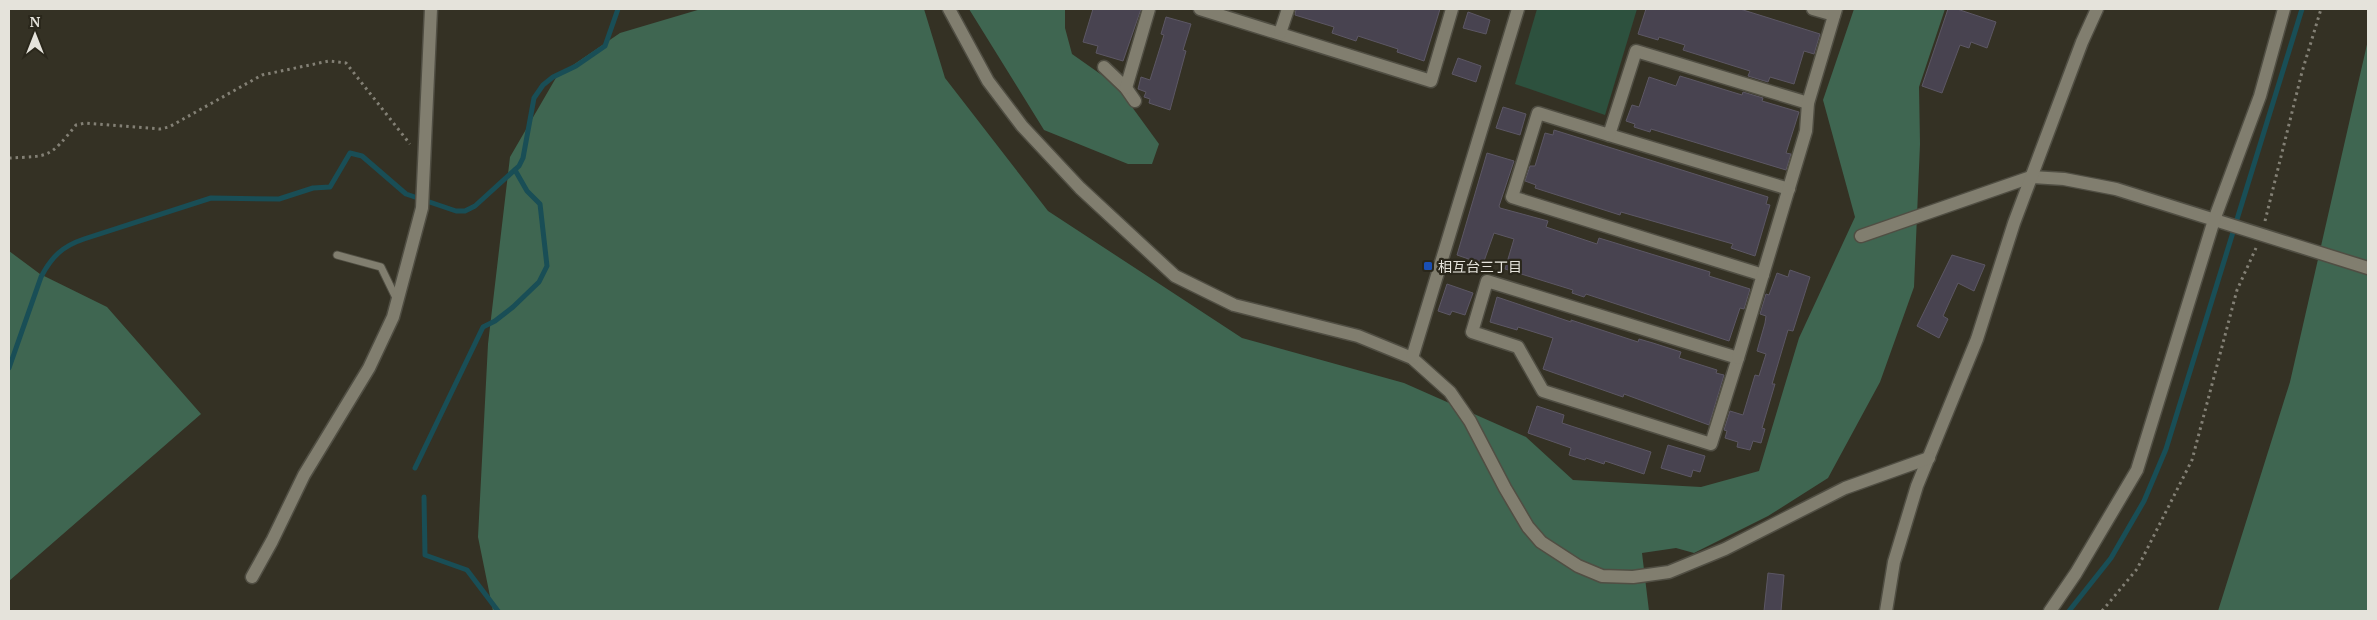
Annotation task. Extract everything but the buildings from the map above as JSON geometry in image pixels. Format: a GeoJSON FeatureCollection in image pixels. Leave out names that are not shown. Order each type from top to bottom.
{"type":"FeatureCollection","features":[{"type":"Feature","properties":{"kind":"street"},"geometry":{"type":"LineString","coordinates":[[252,577],[304,475],[369,368],[393,317],[422,208],[431,9]]}},
{"type":"Feature","properties":{"kind":"street"},"geometry":{"type":"LineString","coordinates":[[949,9],[988,81],[1022,126],[1080,188],[1175,276],[1234,305],[1358,336],[1412,358],[1450,392],[1470,422],[1514,504],[1540,542],[1578,566],[1602,576],[1633,577],[1669,572],[1725,549],[1845,488],[1929,458]]}},
{"type":"Feature","properties":{"kind":"street"},"geometry":{"type":"LineString","coordinates":[[1126,88],[1149,9]]}},
{"type":"Feature","properties":{"kind":"street"},"geometry":{"type":"LineString","coordinates":[[1200,9],[1431,81],[1452,9]]}},
{"type":"Feature","properties":{"kind":"street"},"geometry":{"type":"LineString","coordinates":[[1280,33],[1288,9]]}},
{"type":"Feature","properties":{"kind":"street"},"geometry":{"type":"LineString","coordinates":[[1412,358],[1518,9]]}},
{"type":"Feature","properties":{"kind":"street"},"geometry":{"type":"LineString","coordinates":[[1738,358],[1487,281],[1472,332],[1518,347],[1543,391],[1711,444],[1738,358],[1806,131],[1808,104],[1835,12],[1813,9]]}},
{"type":"Feature","properties":{"kind":"street"},"geometry":{"type":"LineString","coordinates":[[1886,611],[1894,562],[1917,486],[1977,339],[2031,177],[2082,42],[2097,9]]}},
{"type":"Feature","properties":{"kind":"street"},"geometry":{"type":"LineString","coordinates":[[2050,611],[2076,573],[2137,470],[2260,96],[2284,9]]}},
{"type":"Feature","properties":{"kind":"street"},"geometry":{"type":"LineString","coordinates":[[1610,135],[1636,51],[1808,104]]}},
{"type":"Feature","properties":{"kind":"street"},"geometry":{"type":"LineString","coordinates":[[1104,67],[1126,88],[1135,101]]}},
{"type":"Feature","properties":{"kind":"street"},"geometry":{"type":"LineString","coordinates":[[1763,275],[1512,197],[1538,113],[1789,189]]}},
{"type":"Feature","properties":{"kind":"street"},"geometry":{"type":"LineString","coordinates":[[1861,236],[2031,177],[2064,179],[2116,189],[2368,268]]}},
{"type":"Feature","properties":{"kind":"lane"},"geometry":{"type":"LineString","coordinates":[[337,255],[381,267],[397,300]]}},
{"type":"Feature","properties":{"kind":"path"},"geometry":{"type":"LineString","coordinates":[[2102,611],[2137,569],[2192,460],[2236,290],[2257,233],[2321,9]]}},
{"type":"Feature","properties":{"kind":"path"},"geometry":{"type":"LineString","coordinates":[[9,158],[48,156],[76,125],[85,123],[169,127],[262,75],[328,62],[346,63],[424,162]]}},
{"type":"Feature","properties":{"kind":"green space"},"geometry":{"type":"Polygon","coordinates":[[[701,9],[924,9],[945,78],[1048,211],[1242,338],[1404,383],[1526,437],[1573,480],[1701,487],[1759,471],[1799,338],[1855,217],[1823,100],[1854,9],[1945,9],[1919,87],[1920,144],[1914,287],[1880,382],[1828,478],[1768,516],[1694,553],[1676,548],[1642,553],[1649,611],[493,611],[478,537],[488,344],[510,157],[557,76],[620,33],[701,9]]]}},
{"type":"Feature","properties":{"kind":"green space"},"geometry":{"type":"Polygon","coordinates":[[[969,9],[1065,9],[1065,28],[1072,54],[1116,85],[1159,144],[1152,164],[1128,164],[1044,130],[969,9]]]}},
{"type":"Feature","properties":{"kind":"green space"},"geometry":{"type":"Polygon","coordinates":[[[1537,9],[1637,9],[1605,115],[1515,84],[1537,9]]]}},
{"type":"Feature","properties":{"kind":"green space"},"geometry":{"type":"Polygon","coordinates":[[[2368,40],[2368,611],[2218,611],[2290,382],[2368,40]]]}},
{"type":"Feature","properties":{"kind":"green space"},"geometry":{"type":"Polygon","coordinates":[[[9,251],[40,274],[107,307],[201,414],[9,581],[9,251]]]}},
{"type":"Feature","properties":{"kind":"waterway"},"geometry":{"type":"LineString","coordinates":[[9,368],[45,270],[64,249],[84,239],[211,198],[279,199],[313,188],[330,187],[350,153],[362,156],[406,194],[456,211],[465,211],[475,206],[519,166],[523,158],[534,98],[543,85],[605,46],[618,9]]}},
{"type":"Feature","properties":{"kind":"waterway"},"geometry":{"type":"LineString","coordinates":[[2069,611],[2111,558],[2144,501],[2166,449],[2302,9]]}},
{"type":"Feature","properties":{"kind":"waterway"},"geometry":{"type":"LineString","coordinates":[[415,468],[483,327],[495,321],[513,307],[539,282],[547,266],[540,204],[527,191],[515,170]]}},
{"type":"Feature","properties":{"kind":"waterway"},"geometry":{"type":"LineString","coordinates":[[424,497],[425,555],[467,570],[498,611]]}},
{"type":"Feature","properties":{"kind":"place","name":"相互台三丁目"},"geometry":{"type":"Point","coordinates":[1428,266]}}]}
